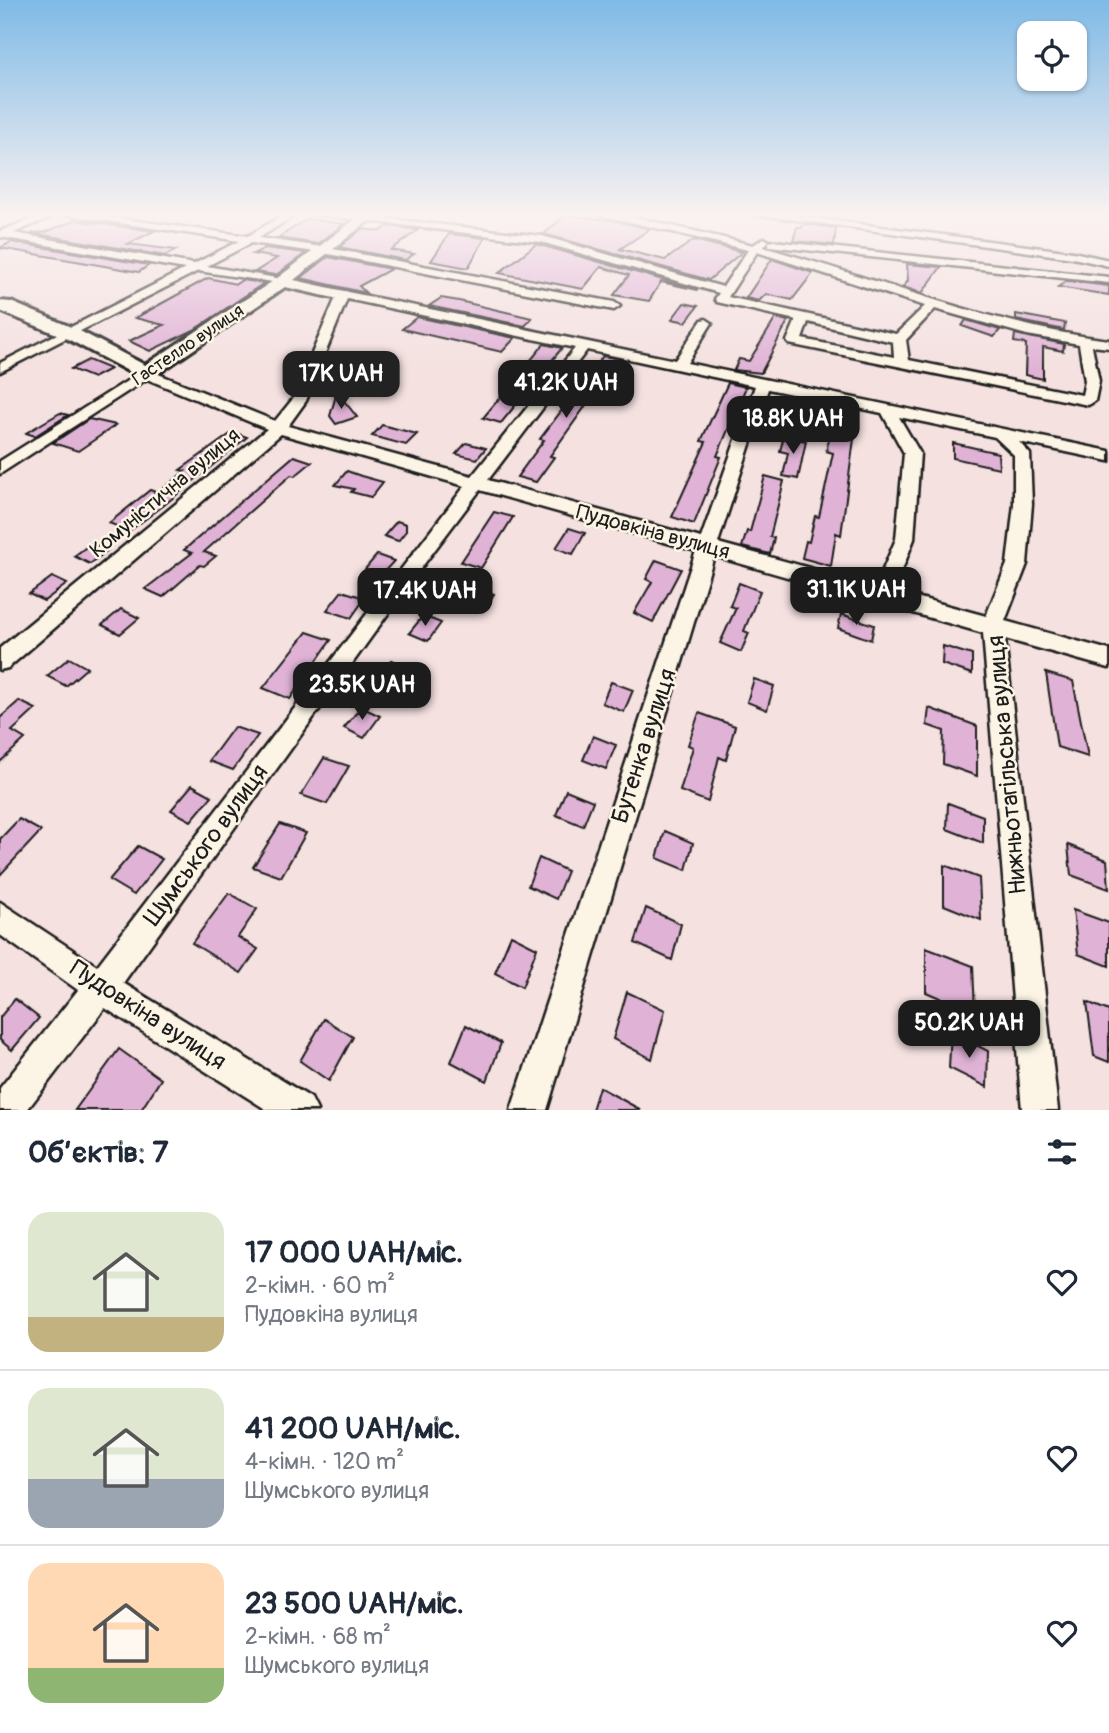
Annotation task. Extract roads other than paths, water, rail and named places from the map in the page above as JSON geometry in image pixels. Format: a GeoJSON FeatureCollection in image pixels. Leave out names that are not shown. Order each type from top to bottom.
{"type":"FeatureCollection","features":[{"type":"Feature","properties":{"kind":"street"},"geometry":{"type":"LineString","coordinates":[[188,266],[282,282],[1109,456]]}},
{"type":"Feature","properties":{"kind":"street","name":"Гастелло вулиця"},"geometry":{"type":"LineString","coordinates":[[0,469],[303,266]]}},
{"type":"Feature","properties":{"kind":"street"},"geometry":{"type":"LineString","coordinates":[[405,266],[614,306]]}},
{"type":"Feature","properties":{"kind":"street"},"geometry":{"type":"LineString","coordinates":[[637,266],[726,291]]}},
{"type":"Feature","properties":{"kind":"street"},"geometry":{"type":"LineString","coordinates":[[744,266],[721,299],[898,339]]}},
{"type":"Feature","properties":{"kind":"street"},"geometry":{"type":"LineString","coordinates":[[818,266],[989,322],[1085,342],[1109,344]]}},
{"type":"Feature","properties":{"kind":"street"},"geometry":{"type":"LineString","coordinates":[[962,266],[1109,280]]}},
{"type":"Feature","properties":{"kind":"street"},"geometry":{"type":"LineString","coordinates":[[0,368],[195,267]]}},
{"type":"Feature","properties":{"kind":"street","name":"Комуністична вулиця"},"geometry":{"type":"LineString","coordinates":[[0,662],[278,428],[299,401],[337,316],[343,295]]}},
{"type":"Feature","properties":{"kind":"street"},"geometry":{"type":"LineString","coordinates":[[898,339],[933,304]]}},
{"type":"Feature","properties":{"kind":"street"},"geometry":{"type":"LineString","coordinates":[[2,305],[70,333],[146,373]]}},
{"type":"Feature","properties":{"kind":"street"},"geometry":{"type":"LineString","coordinates":[[804,316],[794,341],[1088,401],[1093,381],[1085,342]]}},
{"type":"Feature","properties":{"kind":"street"},"geometry":{"type":"LineString","coordinates":[[678,366],[706,323]]}},
{"type":"Feature","properties":{"kind":"street"},"geometry":{"type":"LineString","coordinates":[[898,339],[902,363]]}},
{"type":"Feature","properties":{"kind":"street","name":"Шумського вулиця"},"geometry":{"type":"LineString","coordinates":[[5,1110],[101,987],[475,483],[583,346]]}},
{"type":"Feature","properties":{"kind":"street","name":"Пудовкіна вулиця"},"geometry":{"type":"LineString","coordinates":[[146,373],[278,428],[1109,659]]}},
{"type":"Feature","properties":{"kind":"street","name":"Бутенка вулиця"},"geometry":{"type":"LineString","coordinates":[[529,1110],[707,547],[763,383]]}},
{"type":"Feature","properties":{"kind":"street"},"geometry":{"type":"LineString","coordinates":[[882,595],[905,539],[912,453],[888,410]]}},
{"type":"Feature","properties":{"kind":"street","name":"Нижньотагільська вулиця"},"geometry":{"type":"LineString","coordinates":[[1000,433],[1022,454],[1023,503],[1017,564],[993,625],[1040,1110]]}},
{"type":"Feature","properties":{"kind":"street","name":"Пудовкіна вулиця"},"geometry":{"type":"LineString","coordinates":[[0,918],[101,987],[299,1110]]}}]}
